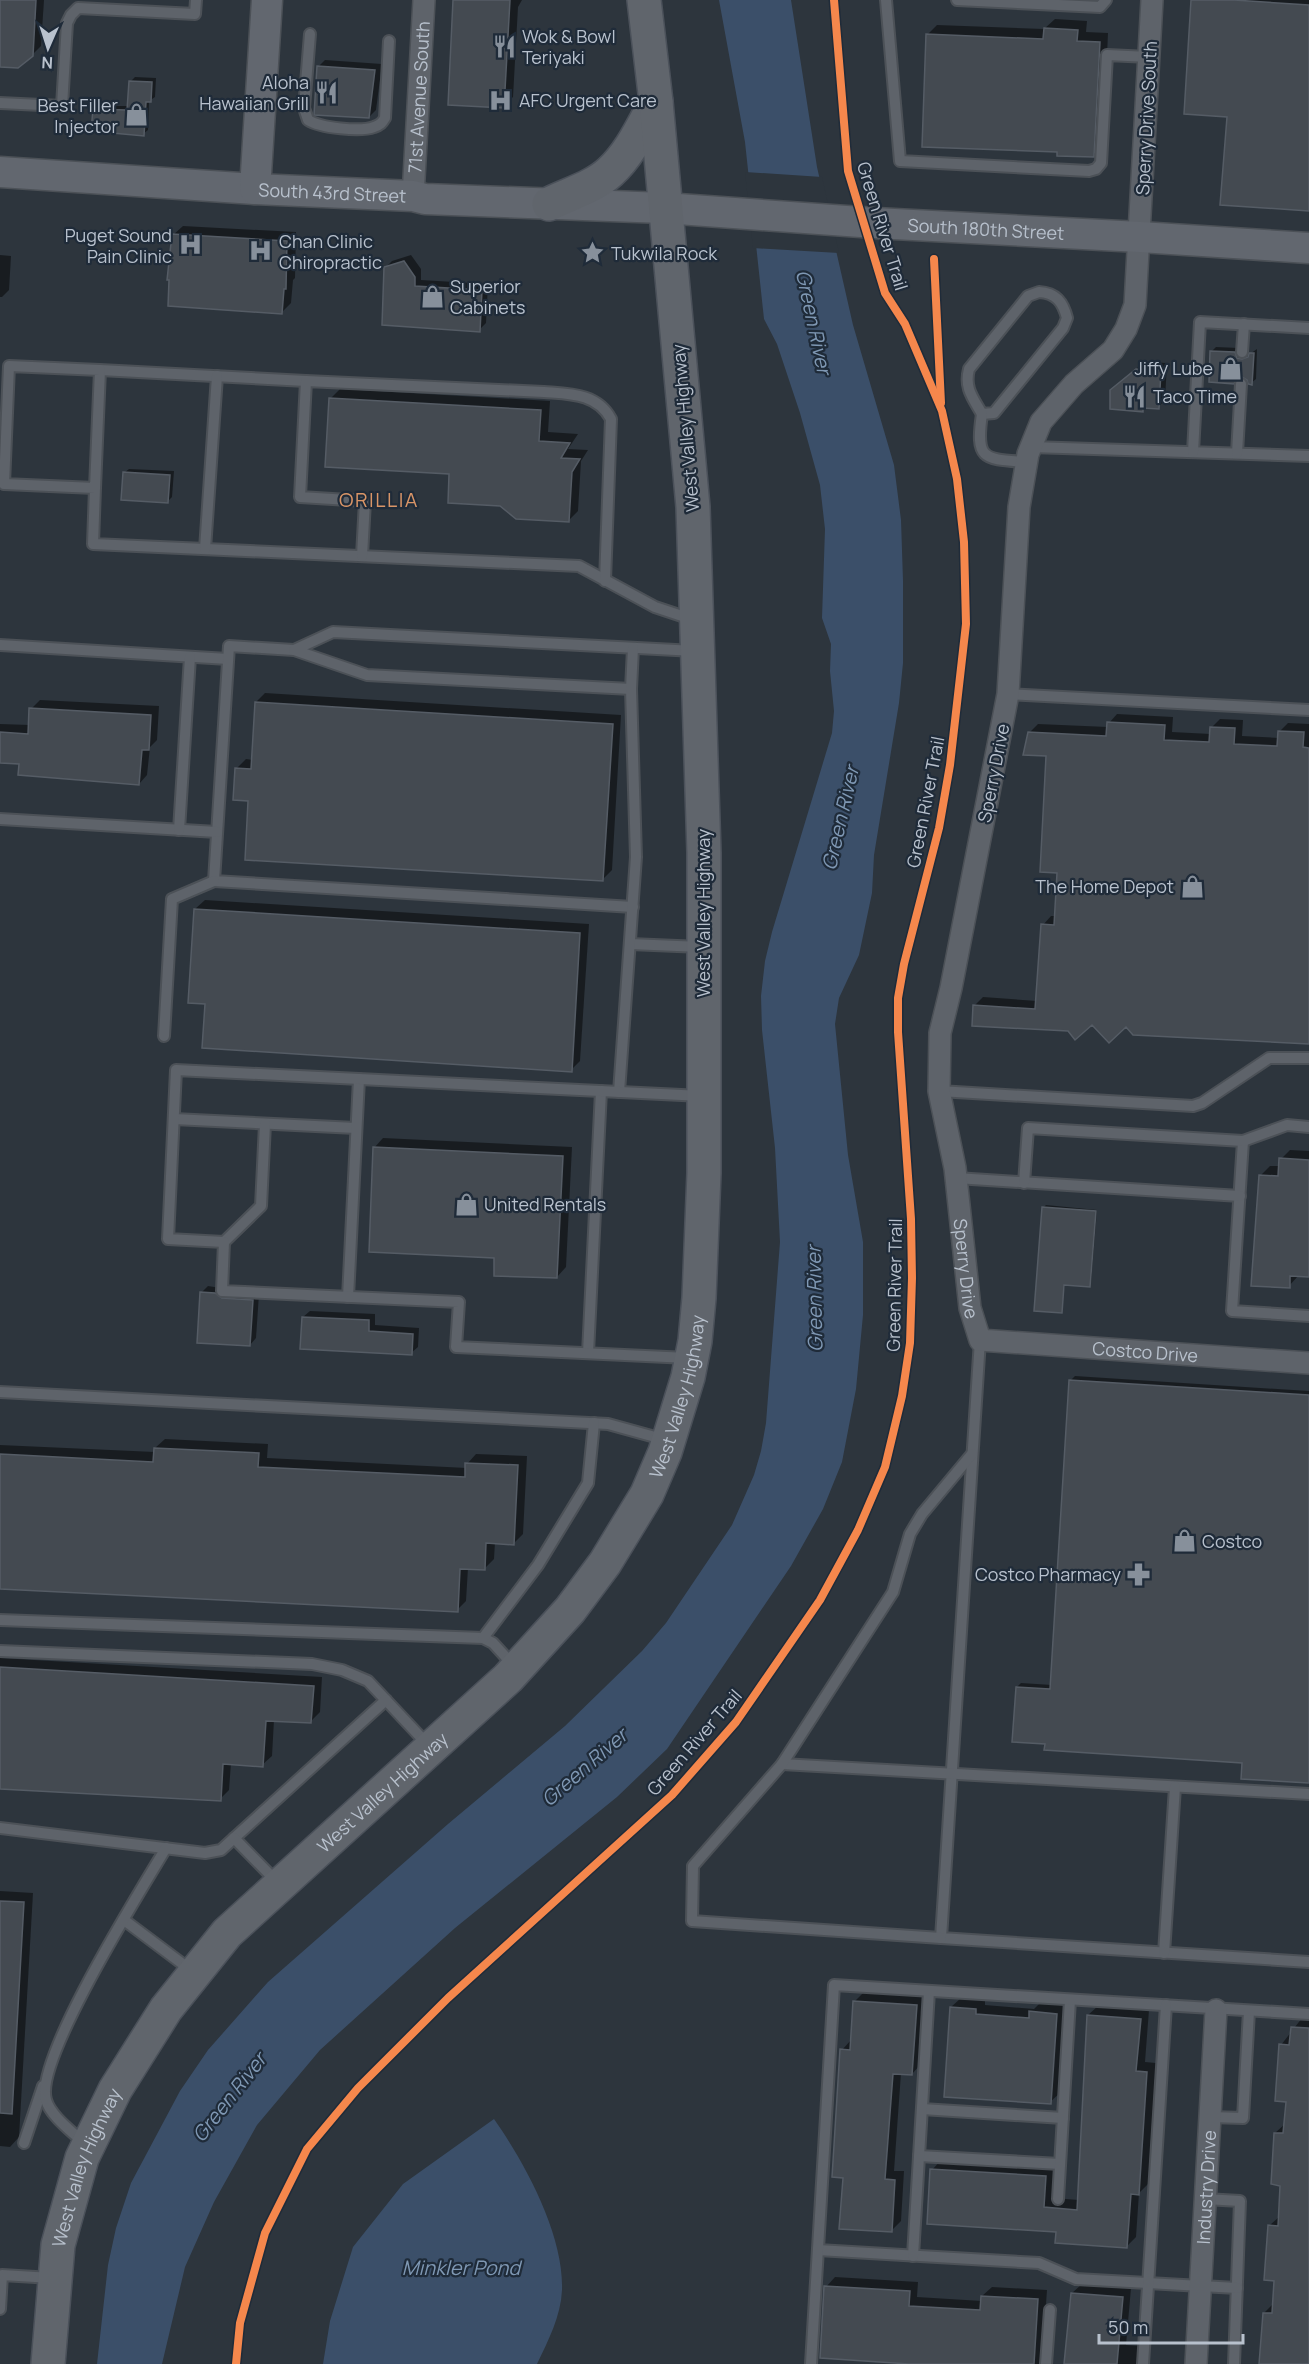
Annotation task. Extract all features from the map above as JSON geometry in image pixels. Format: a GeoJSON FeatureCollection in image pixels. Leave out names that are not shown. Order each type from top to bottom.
{"type":"FeatureCollection","features":[{"type":"Feature","properties":{"kind":"main road"},"geometry":{"type":"LineString","coordinates":[[255,189],[267,0]]}},
{"type":"Feature","properties":{"kind":"main road","name":"West Valley Highway"},"geometry":{"type":"LineString","coordinates":[[48,2364],[58,2245],[82,2158],[121,2080],[166,2009],[227,1933],[516,1669],[570,1610],[605,1563],[647,1494],[669,1441],[692,1358],[701,1254],[704,1096],[704,853],[693,507],[656,102],[644,0]]}},
{"type":"Feature","properties":{"kind":"main road"},"geometry":{"type":"LineString","coordinates":[[549,204],[593,184],[609,173],[629,149],[656,102]]}},
{"type":"Feature","properties":{"kind":"main road","name":"South 43rd Street"},"geometry":{"type":"LineString","coordinates":[[0,172],[255,189],[413,196],[425,199],[664,208]]}},
{"type":"Feature","properties":{"kind":"main road","name":"South 180th Street"},"geometry":{"type":"LineString","coordinates":[[664,208],[875,223],[1309,248]]}},
{"type":"Feature","properties":{"kind":"street","name":"71st Avenue South"},"geometry":{"type":"LineString","coordinates":[[413,196],[424,0]]}},
{"type":"Feature","properties":{"kind":"street","name":"Sperry Drive South"},"geometry":{"type":"LineString","coordinates":[[1140,237],[1152,0]]}},
{"type":"Feature","properties":{"kind":"street","name":"Sperry Drive"},"geometry":{"type":"LineString","coordinates":[[980,1340],[970,1308],[956,1178],[939,1091],[940,1033],[951,988],[1008,694],[1020,507],[1029,454],[1041,423],[1074,384],[1113,350],[1126,330],[1135,305],[1140,237]]}},
{"type":"Feature","properties":{"kind":"street","name":"Costco Drive"},"geometry":{"type":"LineString","coordinates":[[980,1340],[1309,1363]]}},
{"type":"Feature","properties":{"kind":"street","name":"Industry Drive"},"geometry":{"type":"LineString","coordinates":[[1196,2364],[1216,2010]]}},
{"type":"Feature","properties":{"kind":"lane"},"geometry":{"type":"LineString","coordinates":[[0,103],[62,106],[68,23],[71,15],[78,8],[195,14],[196,0]]}},
{"type":"Feature","properties":{"kind":"lane"},"geometry":{"type":"LineString","coordinates":[[886,0],[900,161],[1089,171],[1096,169],[1101,163],[1107,55],[1149,57]]}},
{"type":"Feature","properties":{"kind":"lane"},"geometry":{"type":"LineString","coordinates":[[957,0],[1100,7],[1106,0]]}},
{"type":"Feature","properties":{"kind":"lane"},"geometry":{"type":"LineString","coordinates":[[310,34],[304,108],[308,120],[322,126],[370,129],[381,124],[385,118],[389,40]]}},
{"type":"Feature","properties":{"kind":"lane"},"geometry":{"type":"LineString","coordinates":[[982,414],[994,413],[1063,328],[1067,318],[1065,311],[1059,299],[1050,293],[1040,292],[1028,296],[969,369],[966,380],[968,389],[982,414],[979,444],[984,453],[992,459],[1029,454],[1193,452],[1309,456]]}},
{"type":"Feature","properties":{"kind":"lane"},"geometry":{"type":"LineString","coordinates":[[1193,452],[1200,322],[1309,328]]}},
{"type":"Feature","properties":{"kind":"lane"},"geometry":{"type":"LineString","coordinates":[[1242,352],[1244,324]]}},
{"type":"Feature","properties":{"kind":"lane"},"geometry":{"type":"LineString","coordinates":[[96,488],[4,484],[9,366],[578,394],[595,401],[607,412],[610,419],[605,581]]}},
{"type":"Feature","properties":{"kind":"lane"},"geometry":{"type":"LineString","coordinates":[[100,370],[93,544],[579,566],[656,607],[697,636]]}},
{"type":"Feature","properties":{"kind":"lane"},"geometry":{"type":"LineString","coordinates":[[205,549],[217,376]]}},
{"type":"Feature","properties":{"kind":"lane"},"geometry":{"type":"LineString","coordinates":[[306,381],[300,497],[365,501],[362,556]]}},
{"type":"Feature","properties":{"kind":"lane"},"geometry":{"type":"LineString","coordinates":[[1237,453],[1241,384]]}},
{"type":"Feature","properties":{"kind":"lane"},"geometry":{"type":"LineString","coordinates":[[294,650],[333,632],[633,648],[697,636]]}},
{"type":"Feature","properties":{"kind":"lane"},"geometry":{"type":"LineString","coordinates":[[0,645],[228,659]]}},
{"type":"Feature","properties":{"kind":"lane"},"geometry":{"type":"LineString","coordinates":[[214,881],[229,646],[294,650],[367,675],[631,690]]}},
{"type":"Feature","properties":{"kind":"lane"},"geometry":{"type":"LineString","coordinates":[[619,1092],[636,857],[631,690],[633,648]]}},
{"type":"Feature","properties":{"kind":"lane"},"geometry":{"type":"LineString","coordinates":[[179,830],[190,657]]}},
{"type":"Feature","properties":{"kind":"lane"},"geometry":{"type":"LineString","coordinates":[[1008,694],[1309,710]]}},
{"type":"Feature","properties":{"kind":"lane"},"geometry":{"type":"LineString","coordinates":[[0,819],[217,832]]}},
{"type":"Feature","properties":{"kind":"lane"},"geometry":{"type":"LineString","coordinates":[[164,1036],[172,899],[214,881],[633,907]]}},
{"type":"Feature","properties":{"kind":"lane"},"geometry":{"type":"LineString","coordinates":[[630,944],[704,947]]}},
{"type":"Feature","properties":{"kind":"lane"},"geometry":{"type":"LineString","coordinates":[[939,1091],[1193,1106],[1202,1103],[1269,1058],[1309,1058]]}},
{"type":"Feature","properties":{"kind":"lane"},"geometry":{"type":"LineString","coordinates":[[224,1242],[168,1239],[177,1070],[704,1096]]}},
{"type":"Feature","properties":{"kind":"lane"},"geometry":{"type":"LineString","coordinates":[[348,1297],[359,1079]]}},
{"type":"Feature","properties":{"kind":"lane"},"geometry":{"type":"LineString","coordinates":[[588,1353],[601,1091]]}},
{"type":"Feature","properties":{"kind":"lane"},"geometry":{"type":"LineString","coordinates":[[174,1119],[356,1128]]}},
{"type":"Feature","properties":{"kind":"lane"},"geometry":{"type":"LineString","coordinates":[[265,1124],[261,1206],[224,1242],[222,1291],[459,1302],[456,1347],[692,1358]]}},
{"type":"Feature","properties":{"kind":"lane"},"geometry":{"type":"LineString","coordinates":[[1024,1183],[1028,1128],[1243,1142],[1287,1125],[1309,1127]]}},
{"type":"Feature","properties":{"kind":"lane"},"geometry":{"type":"LineString","coordinates":[[1243,1142],[1232,1311],[1309,1316]]}},
{"type":"Feature","properties":{"kind":"lane"},"geometry":{"type":"LineString","coordinates":[[956,1178],[1239,1196]]}},
{"type":"Feature","properties":{"kind":"lane"},"geometry":{"type":"LineString","coordinates":[[941,1938],[980,1340]]}},
{"type":"Feature","properties":{"kind":"lane"},"geometry":{"type":"LineString","coordinates":[[0,1392],[594,1423],[620,1426],[669,1441]]}},
{"type":"Feature","properties":{"kind":"lane"},"geometry":{"type":"LineString","coordinates":[[483,1638],[538,1565],[588,1483],[592,1467],[594,1423]]}},
{"type":"Feature","properties":{"kind":"lane"},"geometry":{"type":"LineString","coordinates":[[972,1454],[922,1514],[910,1534],[893,1592],[782,1764],[693,1866],[692,1921],[1309,1962]]}},
{"type":"Feature","properties":{"kind":"lane"},"geometry":{"type":"LineString","coordinates":[[0,1620],[483,1638],[493,1643],[516,1669]]}},
{"type":"Feature","properties":{"kind":"lane"},"geometry":{"type":"LineString","coordinates":[[0,1651],[312,1665],[342,1670],[368,1681],[431,1748]]}},
{"type":"Feature","properties":{"kind":"lane"},"geometry":{"type":"LineString","coordinates":[[0,1828],[205,1853],[221,1850],[386,1700]]}},
{"type":"Feature","properties":{"kind":"lane"},"geometry":{"type":"LineString","coordinates":[[782,1764],[1309,1794]]}},
{"type":"Feature","properties":{"kind":"lane"},"geometry":{"type":"LineString","coordinates":[[1164,1953],[1175,1787]]}},
{"type":"Feature","properties":{"kind":"lane"},"geometry":{"type":"LineString","coordinates":[[234,1838],[280,1885]]}},
{"type":"Feature","properties":{"kind":"lane"},"geometry":{"type":"LineString","coordinates":[[24,2143],[59,2040],[84,1990],[166,1848]]}},
{"type":"Feature","properties":{"kind":"lane"},"geometry":{"type":"LineString","coordinates":[[124,1920],[195,1973]]}},
{"type":"Feature","properties":{"kind":"lane"},"geometry":{"type":"LineString","coordinates":[[811,2364],[834,1985],[1309,2014]]}},
{"type":"Feature","properties":{"kind":"lane"},"geometry":{"type":"LineString","coordinates":[[913,2256],[929,1991]]}},
{"type":"Feature","properties":{"kind":"lane"},"geometry":{"type":"LineString","coordinates":[[1058,2199],[1070,2000]]}},
{"type":"Feature","properties":{"kind":"lane"},"geometry":{"type":"LineString","coordinates":[[1143,2364],[1166,2005]]}},
{"type":"Feature","properties":{"kind":"lane"},"geometry":{"type":"LineString","coordinates":[[1210,2117],[1243,2118],[1249,2011]]}},
{"type":"Feature","properties":{"kind":"lane"},"geometry":{"type":"LineString","coordinates":[[46,2076],[45,2098],[50,2109],[87,2147]]}},
{"type":"Feature","properties":{"kind":"lane"},"geometry":{"type":"LineString","coordinates":[[922,2109],[1063,2118]]}},
{"type":"Feature","properties":{"kind":"lane"},"geometry":{"type":"LineString","coordinates":[[919,2156],[1060,2164]]}},
{"type":"Feature","properties":{"kind":"lane"},"geometry":{"type":"LineString","coordinates":[[1205,2199],[1240,2201],[1234,2364]]}},
{"type":"Feature","properties":{"kind":"lane"},"geometry":{"type":"LineString","coordinates":[[818,2250],[1039,2264],[1076,2279],[1237,2288]]}},
{"type":"Feature","properties":{"kind":"lane"},"geometry":{"type":"LineString","coordinates":[[0,2309],[2,2275],[55,2278]]}},
{"type":"Feature","properties":{"kind":"lane"},"geometry":{"type":"LineString","coordinates":[[1046,2364],[1050,2310]]}},
{"type":"Feature","properties":{"kind":"water","name":"Green River"},"geometry":{"type":"Polygon","coordinates":[[[719,0],[791,0],[817,167],[853,325],[894,465],[901,520],[903,663],[899,703],[874,855],[872,893],[859,955],[839,998],[835,1024],[848,1155],[863,1242],[863,1315],[856,1389],[842,1462],[823,1509],[791,1566],[667,1749],[617,1797],[455,1928],[320,2050],[257,2125],[214,2202],[185,2267],[162,2364],[97,2364],[108,2265],[116,2228],[131,2183],[180,2091],[208,2050],[268,1982],[448,1824],[565,1726],[642,1651],[666,1623],[732,1525],[754,1475],[761,1451],[766,1423],[780,1242],[775,1148],[762,1030],[761,996],[765,961],[772,932],[832,733],[834,711],[830,671],[831,644],[822,618],[825,529],[820,485],[800,413],[777,344],[764,319],[745,142],[719,0]]]}},
{"type":"Feature","properties":{"kind":"water","name":"Minkler Pond"},"geometry":{"type":"Polygon","coordinates":[[[494,2119],[530,2178],[550,2223],[557,2246],[561,2269],[561,2300],[553,2328],[537,2364],[323,2364],[330,2321],[353,2247],[403,2184],[494,2119]]]}},
{"type":"Feature","properties":{"kind":"pier"},"geometry":{"type":"Polygon","coordinates":[[[745,172],[822,177],[839,253],[753,248],[745,172]]]}},
{"type":"Feature","properties":{"kind":"building"},"geometry":{"type":"Polygon","coordinates":[[[0,0],[36,0],[33,56],[18,68],[0,67],[0,0]]]}},
{"type":"Feature","properties":{"kind":"building"},"geometry":{"type":"Polygon","coordinates":[[[453,0],[510,0],[504,108],[448,105],[453,0]]]}},
{"type":"Feature","properties":{"kind":"building"},"geometry":{"type":"Polygon","coordinates":[[[1191,0],[1234,0],[1309,5],[1309,211],[1220,205],[1227,117],[1184,114],[1191,0]]]}},
{"type":"Feature","properties":{"kind":"building"},"geometry":{"type":"Polygon","coordinates":[[[1044,28],[1078,30],[1077,41],[1100,42],[1094,157],[1057,156],[1057,152],[922,147],[926,34],[1043,39],[1044,28]]]}},
{"type":"Feature","properties":{"kind":"building"},"geometry":{"type":"Polygon","coordinates":[[[317,66],[375,70],[369,118],[314,115],[317,66]]]}},
{"type":"Feature","properties":{"kind":"building"},"geometry":{"type":"Polygon","coordinates":[[[129,81],[152,82],[151,102],[146,102],[144,136],[91,131],[93,109],[127,110],[129,81]]]}},
{"type":"Feature","properties":{"kind":"building"},"geometry":{"type":"Polygon","coordinates":[[[172,234],[287,241],[286,289],[284,289],[282,314],[168,306],[169,280],[167,280],[172,234]]]}},
{"type":"Feature","properties":{"kind":"building","name":"Superior Cabinets"},"geometry":{"type":"Polygon","coordinates":[[[404,261],[415,277],[415,286],[482,290],[480,332],[382,325],[384,267],[404,261]]]}},
{"type":"Feature","properties":{"kind":"building","name":"Jiffy Lube"},"geometry":{"type":"Polygon","coordinates":[[[1210,351],[1235,352],[1237,358],[1242,359],[1248,357],[1249,353],[1254,353],[1252,385],[1242,377],[1237,378],[1234,384],[1209,382],[1210,351]]]}},
{"type":"Feature","properties":{"kind":"building","name":"Taco Time"},"geometry":{"type":"Polygon","coordinates":[[[1136,369],[1161,370],[1159,409],[1143,408],[1143,412],[1110,409],[1110,390],[1136,369]]]}},
{"type":"Feature","properties":{"kind":"building"},"geometry":{"type":"Polygon","coordinates":[[[329,398],[541,410],[539,441],[570,443],[561,458],[580,459],[572,472],[569,522],[516,519],[500,506],[448,503],[449,474],[325,467],[329,398]]]}},
{"type":"Feature","properties":{"kind":"building"},"geometry":{"type":"Polygon","coordinates":[[[123,472],[170,475],[168,503],[121,500],[123,472]]]}},
{"type":"Feature","properties":{"kind":"building"},"geometry":{"type":"Polygon","coordinates":[[[255,702],[613,724],[603,881],[245,860],[248,801],[233,800],[235,768],[251,769],[255,702]]]}},
{"type":"Feature","properties":{"kind":"building"},"geometry":{"type":"Polygon","coordinates":[[[29,708],[151,715],[149,750],[142,750],[139,785],[18,775],[19,764],[0,763],[0,732],[28,734],[29,708]]]}},
{"type":"Feature","properties":{"kind":"building","name":"The Home Depot"},"geometry":{"type":"Polygon","coordinates":[[[1107,722],[1165,725],[1164,740],[1209,742],[1210,727],[1235,728],[1234,744],[1277,746],[1278,731],[1304,732],[1303,747],[1309,748],[1309,1044],[1133,1035],[1126,1027],[1109,1043],[1092,1025],[1075,1040],[1068,1031],[972,1026],[973,1005],[1035,1009],[1041,924],[1054,925],[1057,873],[1040,872],[1046,756],[1023,755],[1028,732],[1106,736],[1107,722]]]}},
{"type":"Feature","properties":{"kind":"building"},"geometry":{"type":"Polygon","coordinates":[[[194,909],[580,933],[572,1072],[202,1048],[205,1004],[188,1003],[194,909]]]}},
{"type":"Feature","properties":{"kind":"building","name":"United Rentals"},"geometry":{"type":"Polygon","coordinates":[[[373,1147],[563,1156],[557,1278],[494,1276],[494,1258],[369,1252],[373,1147]]]}},
{"type":"Feature","properties":{"kind":"building"},"geometry":{"type":"Polygon","coordinates":[[[1279,1158],[1309,1160],[1309,1277],[1290,1276],[1290,1288],[1251,1286],[1259,1175],[1278,1176],[1279,1158]]]}},
{"type":"Feature","properties":{"kind":"building"},"geometry":{"type":"Polygon","coordinates":[[[1042,1207],[1096,1211],[1090,1287],[1064,1285],[1062,1313],[1034,1311],[1042,1207]]]}},
{"type":"Feature","properties":{"kind":"building"},"geometry":{"type":"Polygon","coordinates":[[[200,1292],[215,1293],[222,1298],[253,1300],[250,1346],[197,1343],[200,1292]]]}},
{"type":"Feature","properties":{"kind":"building"},"geometry":{"type":"Polygon","coordinates":[[[302,1317],[369,1320],[369,1331],[413,1334],[412,1355],[300,1349],[302,1317]]]}},
{"type":"Feature","properties":{"kind":"building","name":"Costco"},"geometry":{"type":"Polygon","coordinates":[[[1069,1380],[1309,1395],[1309,1783],[1241,1779],[1242,1763],[1044,1750],[1045,1744],[1012,1742],[1016,1687],[1050,1689],[1069,1380]]]}},
{"type":"Feature","properties":{"kind":"building"},"geometry":{"type":"Polygon","coordinates":[[[154,1448],[259,1453],[258,1467],[465,1477],[465,1463],[518,1465],[514,1545],[486,1543],[485,1570],[460,1569],[458,1612],[0,1589],[0,1454],[153,1462],[154,1448]]]}},
{"type":"Feature","properties":{"kind":"building"},"geometry":{"type":"Polygon","coordinates":[[[0,1667],[314,1686],[311,1723],[266,1721],[263,1767],[223,1764],[221,1801],[0,1789],[0,1667]]]}},
{"type":"Feature","properties":{"kind":"building"},"geometry":{"type":"Polygon","coordinates":[[[0,1901],[24,1902],[12,2114],[0,2113],[0,1901]]]}},
{"type":"Feature","properties":{"kind":"building"},"geometry":{"type":"Polygon","coordinates":[[[853,2001],[917,2005],[912,2075],[893,2074],[885,2179],[895,2180],[892,2232],[839,2229],[843,2178],[832,2177],[840,2049],[850,2050],[853,2001]]]}},
{"type":"Feature","properties":{"kind":"building"},"geometry":{"type":"Polygon","coordinates":[[[950,2007],[976,2009],[976,2014],[1029,2018],[1029,2011],[1057,2014],[1051,2104],[944,2097],[950,2007]]]}},
{"type":"Feature","properties":{"kind":"building"},"geometry":{"type":"Polygon","coordinates":[[[1087,2015],[1141,2019],[1136,2071],[1147,2072],[1139,2195],[1131,2194],[1127,2248],[1055,2243],[1056,2232],[927,2224],[930,2169],[1046,2176],[1044,2207],[1077,2210],[1087,2015]]]}},
{"type":"Feature","properties":{"kind":"building"},"geometry":{"type":"Polygon","coordinates":[[[1291,2027],[1309,2028],[1309,2364],[1259,2364],[1263,2313],[1272,2313],[1274,2281],[1264,2280],[1268,2225],[1278,2226],[1280,2186],[1271,2184],[1274,2133],[1283,2133],[1286,2102],[1275,2101],[1279,2044],[1289,2045],[1291,2027]]]}},
{"type":"Feature","properties":{"kind":"building"},"geometry":{"type":"Polygon","coordinates":[[[824,2286],[910,2291],[909,2306],[980,2310],[981,2296],[1038,2299],[1034,2364],[909,2364],[820,2358],[824,2286]]]}},
{"type":"Feature","properties":{"kind":"building"},"geometry":{"type":"Polygon","coordinates":[[[1071,2293],[1123,2297],[1117,2364],[1064,2364],[1071,2293]]]}},
{"type":"Feature","properties":{"kind":"cycle path","name":"Green River Trail"},"geometry":{"type":"LineString","coordinates":[[236,2364],[240,2323],[265,2233],[307,2149],[358,2088],[448,1998],[672,1795],[736,1722],[820,1600],[858,1530],[885,1467],[902,1396],[910,1343],[912,1278],[911,1219],[898,1032],[898,998],[904,964],[939,828],[950,765],[966,624],[964,542],[957,479],[942,411],[905,324],[885,293],[848,171],[834,0]]}},
{"type":"Feature","properties":{"kind":"cycle path"},"geometry":{"type":"LineString","coordinates":[[934,259],[941,403]]}},
{"type":"Feature","properties":{"kind":"place","name":"Wok & Bowl Teriyaki"},"geometry":{"type":"Point","coordinates":[504,46]}},
{"type":"Feature","properties":{"kind":"place","name":"Aloha Hawaiian Grill"},"geometry":{"type":"Point","coordinates":[327,92]}},
{"type":"Feature","properties":{"kind":"place","name":"AFC Urgent Care"},"geometry":{"type":"Point","coordinates":[501,100]}},
{"type":"Feature","properties":{"kind":"place","name":"Best Filler Injector"},"geometry":{"type":"Point","coordinates":[136,115]}},
{"type":"Feature","properties":{"kind":"place","name":"Puget Sound Pain Clinic"},"geometry":{"type":"Point","coordinates":[190,245]}},
{"type":"Feature","properties":{"kind":"place","name":"Chan Clinic Chiropractic"},"geometry":{"type":"Point","coordinates":[261,251]}},
{"type":"Feature","properties":{"kind":"place","name":"Tukwila Rock"},"geometry":{"type":"Point","coordinates":[593,253]}},
{"type":"Feature","properties":{"kind":"place","name":"Superior Cabinets"},"geometry":{"type":"Point","coordinates":[432,296]}},
{"type":"Feature","properties":{"kind":"place","name":"Jiffy Lube"},"geometry":{"type":"Point","coordinates":[1231,368]}},
{"type":"Feature","properties":{"kind":"place","name":"Taco Time"},"geometry":{"type":"Point","coordinates":[1135,396]}},
{"type":"Feature","properties":{"kind":"place","name":"The Home Depot"},"geometry":{"type":"Point","coordinates":[1192,886]}},
{"type":"Feature","properties":{"kind":"place","name":"United Rentals"},"geometry":{"type":"Point","coordinates":[466,1204]}},
{"type":"Feature","properties":{"kind":"place","name":"Costco"},"geometry":{"type":"Point","coordinates":[1184,1541]}},
{"type":"Feature","properties":{"kind":"place","name":"Costco Pharmacy"},"geometry":{"type":"Point","coordinates":[1139,1574]}},
{"type":"Feature","properties":{"kind":"district","name":"ORILLIA"},"geometry":{"type":"Point","coordinates":[379,499]}}]}
